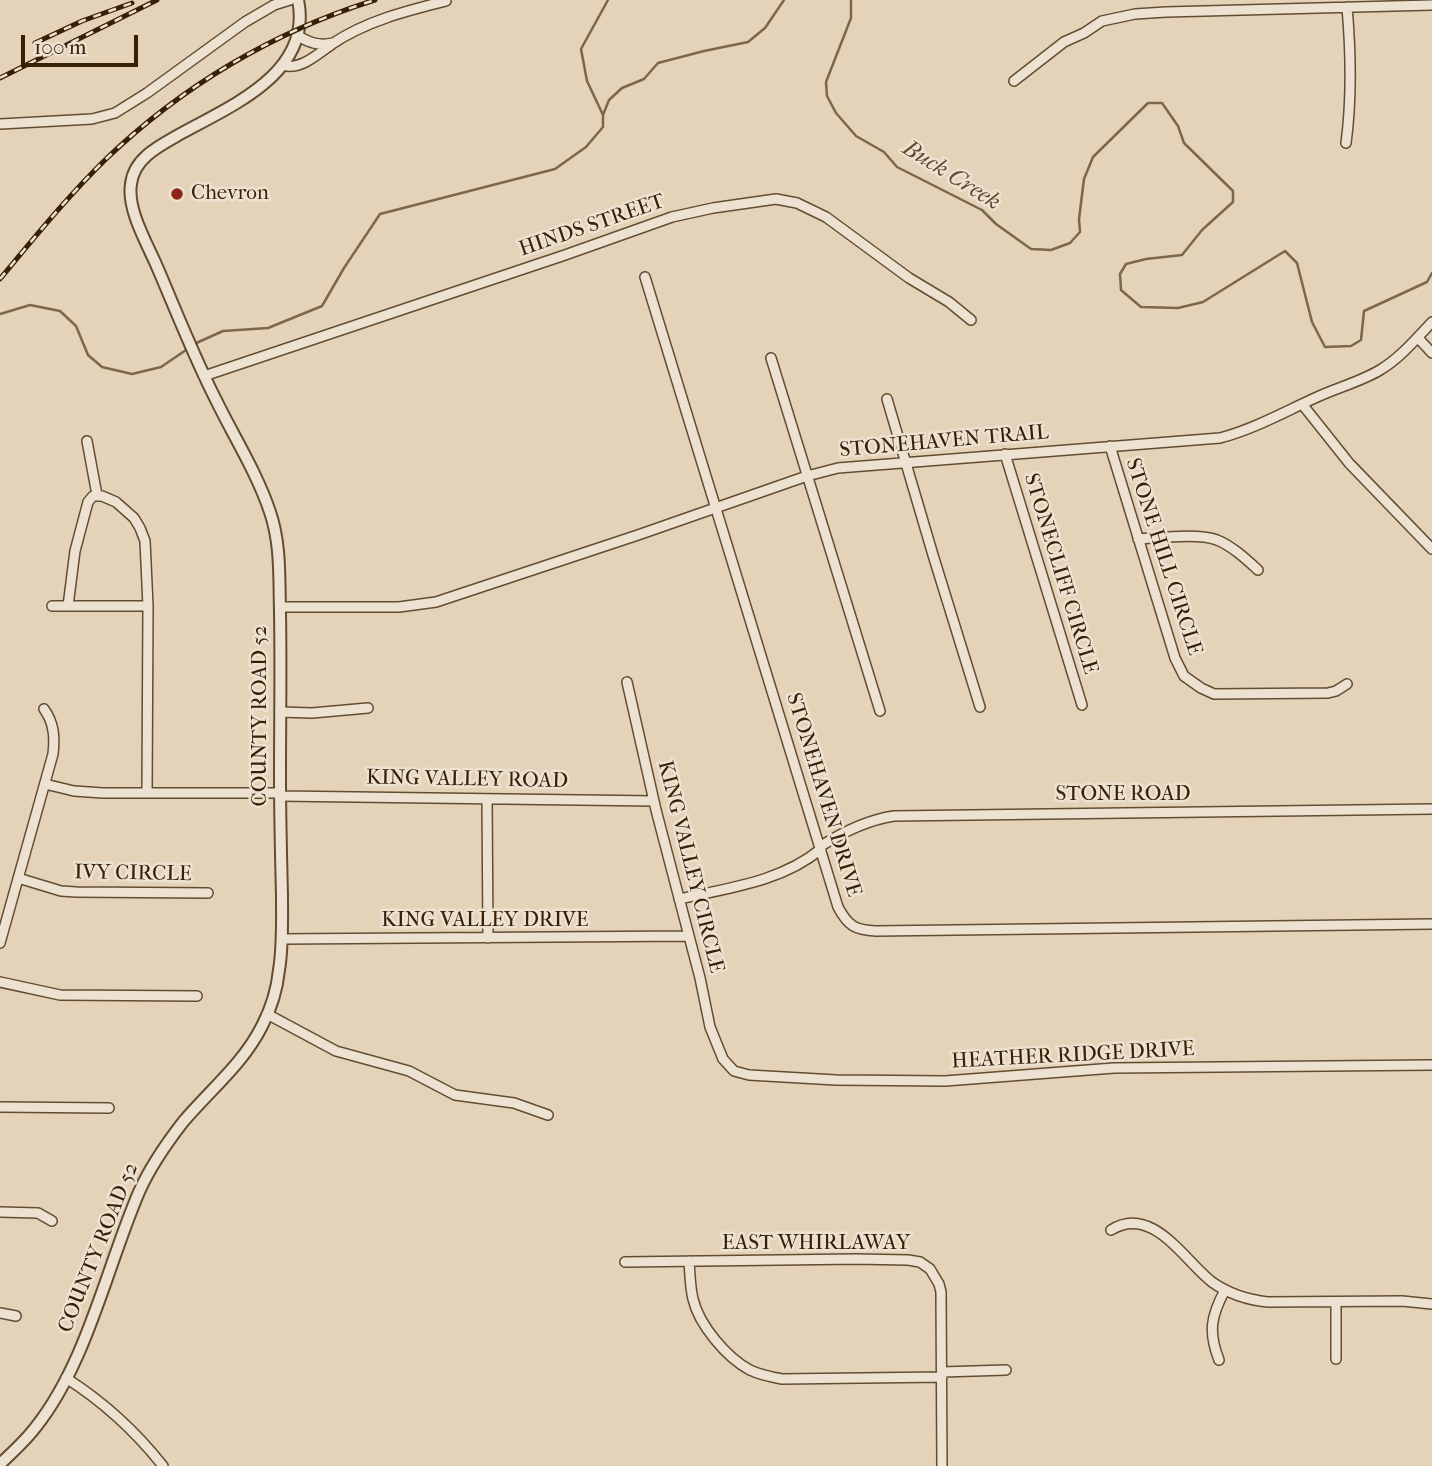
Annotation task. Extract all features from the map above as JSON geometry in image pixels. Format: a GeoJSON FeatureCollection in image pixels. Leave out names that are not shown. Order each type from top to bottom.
{"type":"FeatureCollection","features":[{"type":"Feature","properties":{"kind":"street"},"geometry":{"type":"LineString","coordinates":[[0,124],[81,121],[115,113],[245,22],[290,0]]}},
{"type":"Feature","properties":{"kind":"street","name":"COUNTY ROAD 52"},"geometry":{"type":"LineString","coordinates":[[0,1464],[34,1430],[66,1378],[146,1176],[184,1121],[245,1054],[263,1025],[279,975],[282,939],[280,607],[278,551],[272,518],[256,477],[204,376],[183,328],[132,206],[130,185],[139,163],[149,153],[249,95],[270,79],[282,65],[298,36],[301,18],[298,0]]}},
{"type":"Feature","properties":{"kind":"street"},"geometry":{"type":"LineString","coordinates":[[282,65],[298,65],[335,42],[387,18],[446,1]]}},
{"type":"Feature","properties":{"kind":"street"},"geometry":{"type":"LineString","coordinates":[[1014,81],[1064,42],[1102,21],[1135,14],[1432,5]]}},
{"type":"Feature","properties":{"kind":"street"},"geometry":{"type":"LineString","coordinates":[[1346,143],[1350,101],[1348,7]]}},
{"type":"Feature","properties":{"kind":"street"},"geometry":{"type":"LineString","coordinates":[[298,36],[315,44],[335,42]]}},
{"type":"Feature","properties":{"kind":"street","name":"HINDS STREET"},"geometry":{"type":"LineString","coordinates":[[204,376],[672,217],[776,199],[797,203],[826,217],[971,320]]}},
{"type":"Feature","properties":{"kind":"street","name":"STONEHAVEN DRIVE"},"geometry":{"type":"LineString","coordinates":[[645,277],[838,907],[844,918],[854,927],[869,931],[1432,925]]}},
{"type":"Feature","properties":{"kind":"street","name":"STONEHAVEN TRAIL"},"geometry":{"type":"LineString","coordinates":[[280,607],[399,607],[436,602],[807,476],[838,468],[1220,438],[1250,429],[1382,369],[1432,322]]}},
{"type":"Feature","properties":{"kind":"street"},"geometry":{"type":"LineString","coordinates":[[1418,338],[1432,352]]}},
{"type":"Feature","properties":{"kind":"street"},"geometry":{"type":"LineString","coordinates":[[771,358],[880,711]]}},
{"type":"Feature","properties":{"kind":"street"},"geometry":{"type":"LineString","coordinates":[[887,399],[980,707]]}},
{"type":"Feature","properties":{"kind":"street"},"geometry":{"type":"LineString","coordinates":[[1302,404],[1349,463],[1432,548]]}},
{"type":"Feature","properties":{"kind":"street"},"geometry":{"type":"LineString","coordinates":[[88,441],[97,495]]}},
{"type":"Feature","properties":{"kind":"street","name":"STONE HILL CIRCLE"},"geometry":{"type":"LineString","coordinates":[[1110,446],[1175,659],[1192,683],[1214,694],[1227,695],[1328,693],[1347,684]]}},
{"type":"Feature","properties":{"kind":"street","name":"STONECLIFF CIRCLE"},"geometry":{"type":"LineString","coordinates":[[1005,454],[1082,705]]}},
{"type":"Feature","properties":{"kind":"street"},"geometry":{"type":"LineString","coordinates":[[68,606],[73,559],[88,502],[97,495],[107,497],[126,510],[140,528],[145,541],[148,606],[147,793]]}},
{"type":"Feature","properties":{"kind":"street"},"geometry":{"type":"LineString","coordinates":[[1138,539],[1196,537],[1216,540],[1234,550],[1258,570]]}},
{"type":"Feature","properties":{"kind":"street"},"geometry":{"type":"LineString","coordinates":[[52,606],[148,606]]}},
{"type":"Feature","properties":{"kind":"street","name":"KING VALLEY CIRCLE"},"geometry":{"type":"LineString","coordinates":[[627,682],[710,1027],[723,1059]]}},
{"type":"Feature","properties":{"kind":"street"},"geometry":{"type":"LineString","coordinates":[[280,712],[312,713],[368,708]]}},
{"type":"Feature","properties":{"kind":"street"},"geometry":{"type":"LineString","coordinates":[[0,943],[52,754],[52,721],[44,709]]}},
{"type":"Feature","properties":{"kind":"street","name":"KING VALLEY ROAD"},"geometry":{"type":"LineString","coordinates":[[45,784],[86,793],[654,801]]}},
{"type":"Feature","properties":{"kind":"street"},"geometry":{"type":"LineString","coordinates":[[487,799],[488,939]]}},
{"type":"Feature","properties":{"kind":"street","name":"STONE ROAD"},"geometry":{"type":"LineString","coordinates":[[679,899],[762,881],[796,866],[839,835],[855,827],[894,816],[1432,809]]}},
{"type":"Feature","properties":{"kind":"street","name":"IVY CIRCLE"},"geometry":{"type":"LineString","coordinates":[[18,878],[68,892],[208,892]]}},
{"type":"Feature","properties":{"kind":"street","name":"KING VALLEY DRIVE"},"geometry":{"type":"LineString","coordinates":[[282,939],[688,936]]}},
{"type":"Feature","properties":{"kind":"street"},"geometry":{"type":"LineString","coordinates":[[0,982],[60,995],[197,996]]}},
{"type":"Feature","properties":{"kind":"street"},"geometry":{"type":"LineString","coordinates":[[267,1014],[336,1051],[409,1071],[455,1095],[514,1103],[548,1115]]}},
{"type":"Feature","properties":{"kind":"street","name":"HEATHER RIDGE DRIVE"},"geometry":{"type":"LineString","coordinates":[[723,1059],[734,1071],[749,1075],[893,1081],[975,1079],[1114,1068],[1432,1065]]}},
{"type":"Feature","properties":{"kind":"street"},"geometry":{"type":"LineString","coordinates":[[0,1107],[109,1108]]}},
{"type":"Feature","properties":{"kind":"street"},"geometry":{"type":"LineString","coordinates":[[0,1212],[38,1213],[52,1221]]}},
{"type":"Feature","properties":{"kind":"street"},"geometry":{"type":"LineString","coordinates":[[1111,1230],[1127,1222],[1145,1225],[1176,1247],[1212,1282],[1224,1290],[1255,1301],[1402,1301],[1432,1304]]}},
{"type":"Feature","properties":{"kind":"street","name":"EAST WHIRLAWAY"},"geometry":{"type":"LineString","coordinates":[[625,1262],[856,1259],[920,1262],[930,1269],[941,1292],[942,1466]]}},
{"type":"Feature","properties":{"kind":"street"},"geometry":{"type":"LineString","coordinates":[[689,1261],[693,1299],[701,1320],[735,1360],[761,1375],[782,1379],[1006,1370]]}},
{"type":"Feature","properties":{"kind":"street"},"geometry":{"type":"LineString","coordinates":[[1219,1360],[1212,1339],[1212,1329],[1215,1310],[1224,1290]]}},
{"type":"Feature","properties":{"kind":"street"},"geometry":{"type":"LineString","coordinates":[[1336,1302],[1336,1360]]}},
{"type":"Feature","properties":{"kind":"street"},"geometry":{"type":"LineString","coordinates":[[0,1313],[16,1316]]}},
{"type":"Feature","properties":{"kind":"street"},"geometry":{"type":"LineString","coordinates":[[66,1378],[125,1425],[163,1466]]}},
{"type":"Feature","properties":{"kind":"waterway"},"geometry":{"type":"LineString","coordinates":[[603,115],[587,81],[581,49],[608,0]]}},
{"type":"Feature","properties":{"kind":"waterway","name":"Buck Creek"},"geometry":{"type":"LineString","coordinates":[[194,344],[223,331],[268,328],[322,306],[380,214],[555,169],[586,147],[603,127],[603,115],[609,100],[622,88],[644,79],[658,63],[748,42],[765,28],[784,0]]}},
{"type":"Feature","properties":{"kind":"waterway","name":"Buck Creek"},"geometry":{"type":"LineString","coordinates":[[851,0],[851,18],[826,82],[827,96],[836,113],[856,136],[884,152],[897,167],[982,210],[996,224],[1031,249],[1051,250],[1070,243],[1080,232],[1084,179],[1093,157],[1148,103],[1162,103],[1178,126],[1184,143],[1233,191],[1233,202],[1202,230],[1182,255],[1126,264],[1120,274],[1121,290],[1141,307],[1178,308],[1203,302],[1285,251],[1297,263],[1312,322],[1325,347],[1351,346],[1361,340],[1364,311],[1427,282],[1432,273]]}},
{"type":"Feature","properties":{"kind":"waterway","name":"Buck Creek"},"geometry":{"type":"LineString","coordinates":[[0,314],[30,305],[60,311],[76,326],[88,355],[102,367],[132,374],[161,367],[189,348]]}},
{"type":"Feature","properties":{"kind":"railway"},"geometry":{"type":"LineString","coordinates":[[0,78],[157,0]]}},
{"type":"Feature","properties":{"kind":"railway"},"geometry":{"type":"LineString","coordinates":[[0,279],[92,173],[135,132],[166,108],[198,85],[266,45],[301,28],[375,0]]}},
{"type":"Feature","properties":{"kind":"railway"},"geometry":{"type":"LineString","coordinates":[[35,43],[82,21],[132,3]]}},
{"type":"Feature","properties":{"kind":"place","name":"Chevron"},"geometry":{"type":"Point","coordinates":[177,194]}}]}
